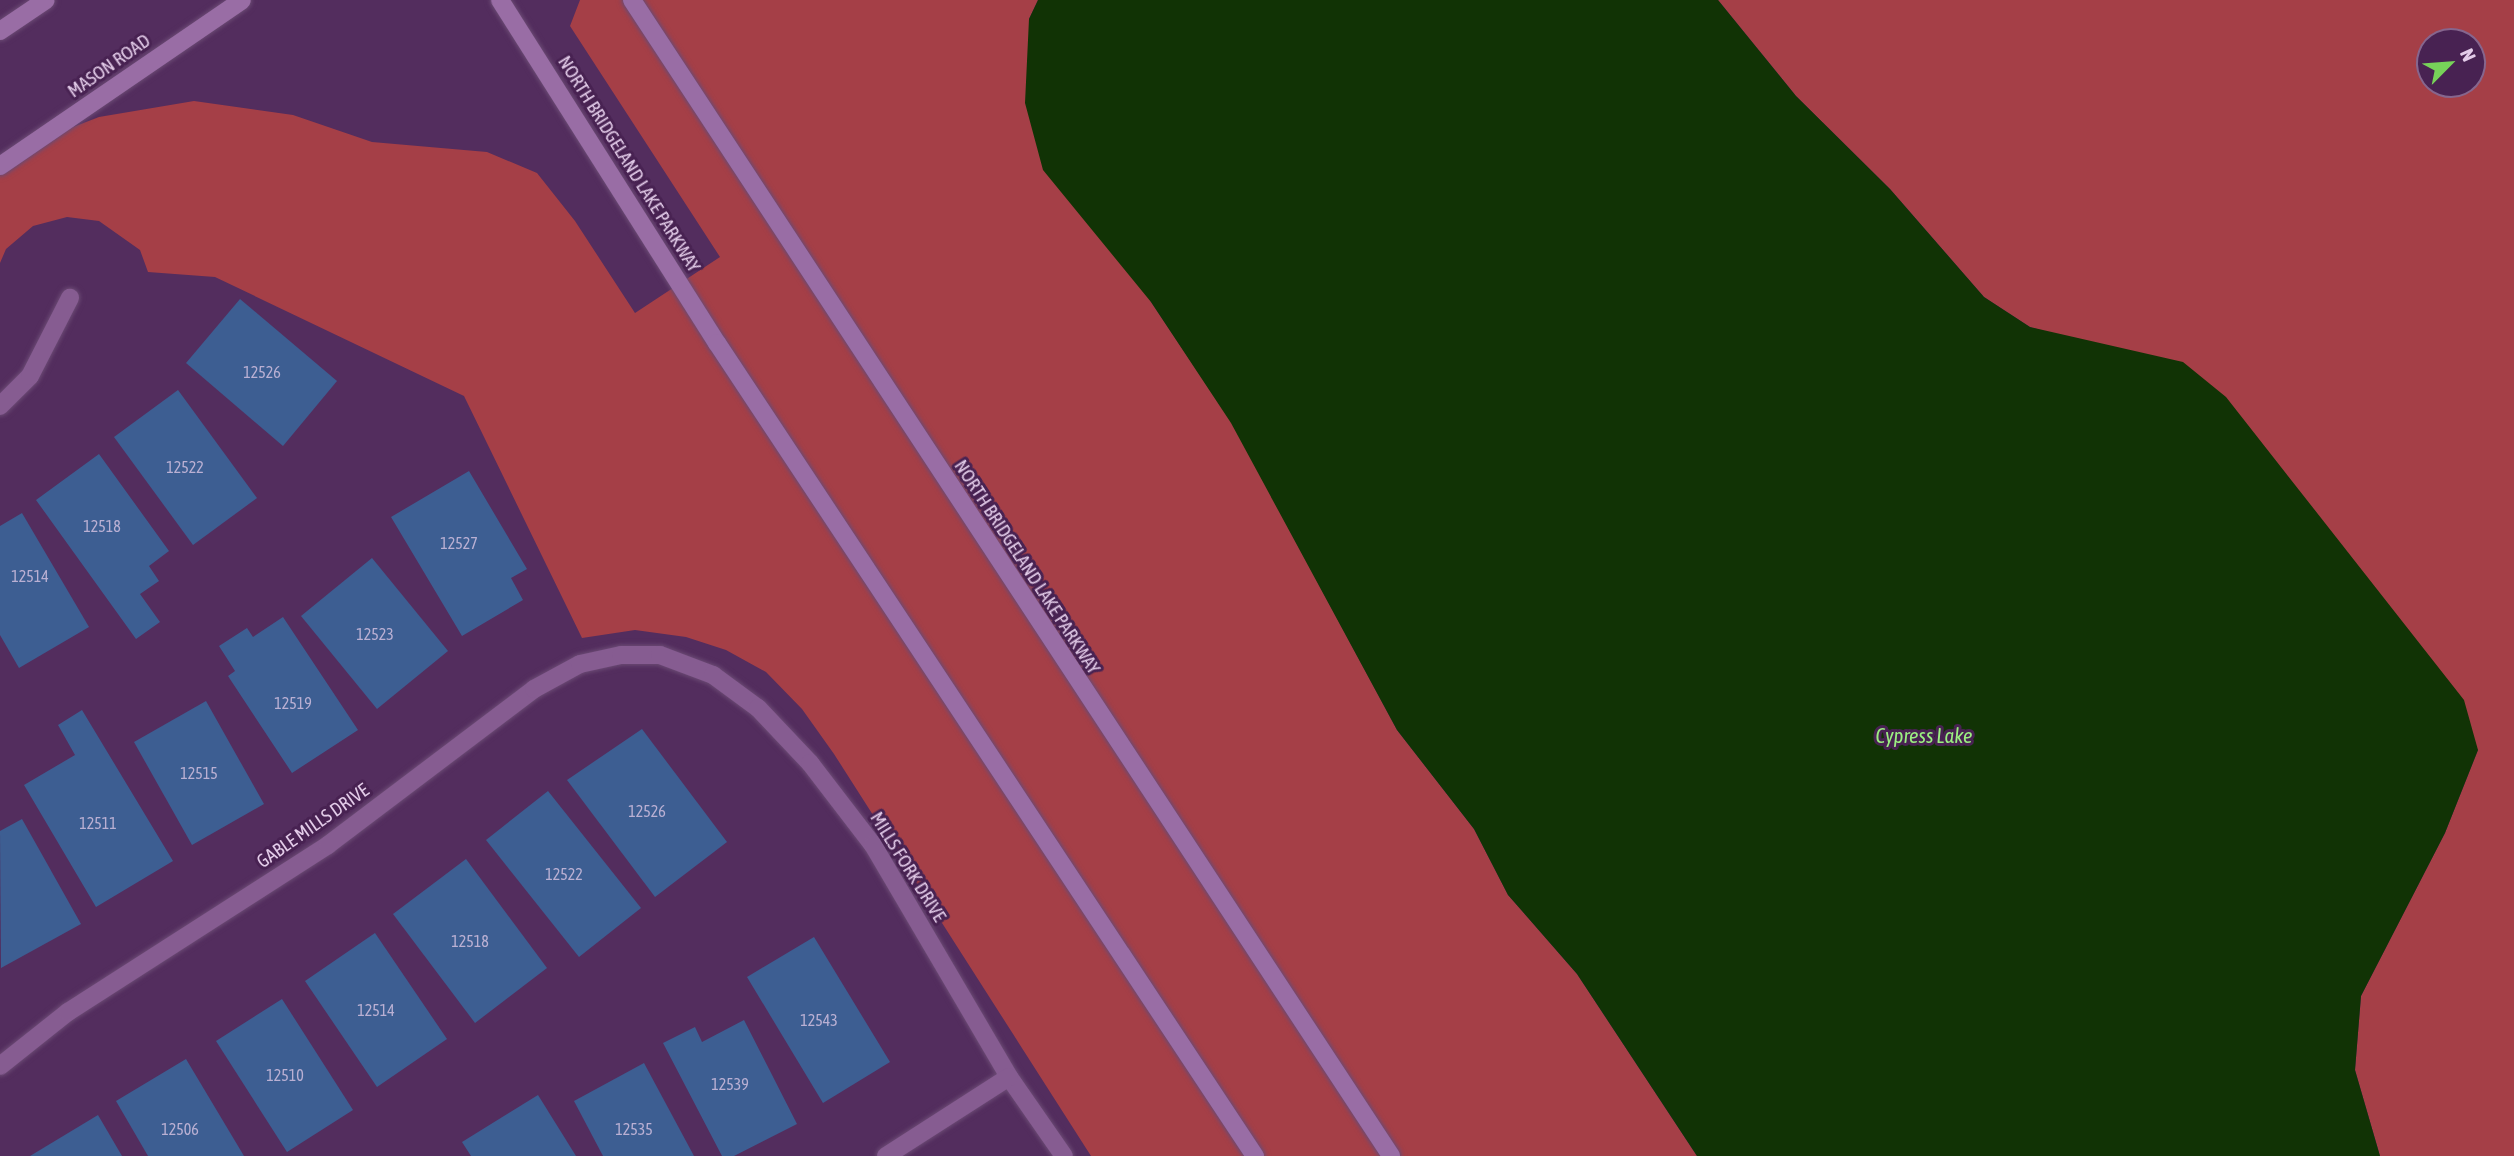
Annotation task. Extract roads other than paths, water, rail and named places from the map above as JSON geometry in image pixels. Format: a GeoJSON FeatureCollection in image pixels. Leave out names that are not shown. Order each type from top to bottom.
{"type":"FeatureCollection","features":[{"type":"Feature","properties":{"kind":"main road"},"geometry":{"type":"LineString","coordinates":[[0,31],[46,0]]}},
{"type":"Feature","properties":{"kind":"main road","name":"MASON ROAD"},"geometry":{"type":"LineString","coordinates":[[0,166],[242,0]]}},
{"type":"Feature","properties":{"kind":"main road","name":"NORTH BRIDGELAND LAKE PARKWAY"},"geometry":{"type":"LineString","coordinates":[[500,0],[717,343],[1255,1156]]}},
{"type":"Feature","properties":{"kind":"main road","name":"NORTH BRIDGELAND LAKE PARKWAY"},"geometry":{"type":"LineString","coordinates":[[632,0],[1391,1156]]}},
{"type":"Feature","properties":{"kind":"street"},"geometry":{"type":"LineString","coordinates":[[0,406],[30,376],[69,298]]}},
{"type":"Feature","properties":{"kind":"street","name":"GABLE MILLS DRIVE"},"geometry":{"type":"LineString","coordinates":[[0,1066],[68,1012],[328,845],[534,689],[580,664],[621,654],[660,655]]}},
{"type":"Feature","properties":{"kind":"street","name":"MILLS FORK DRIVE"},"geometry":{"type":"LineString","coordinates":[[660,655],[713,676],[747,700],[810,763],[873,845],[1009,1077],[1064,1156]]}},
{"type":"Feature","properties":{"kind":"street"},"geometry":{"type":"LineString","coordinates":[[886,1156],[1009,1077]]}},
{"type":"Feature","properties":{"kind":"water","name":"Cypress Lake"},"geometry":{"type":"Polygon","coordinates":[[[1038,0],[1718,0],[1796,96],[1890,189],[1984,297],[2030,327],[2183,362],[2226,397],[2464,700],[2478,750],[2445,833],[2361,996],[2355,1070],[2380,1156],[1697,1156],[1577,974],[1508,895],[1474,829],[1397,730],[1231,423],[1151,302],[1043,170],[1025,103],[1029,19],[1038,0]]]}}]}
